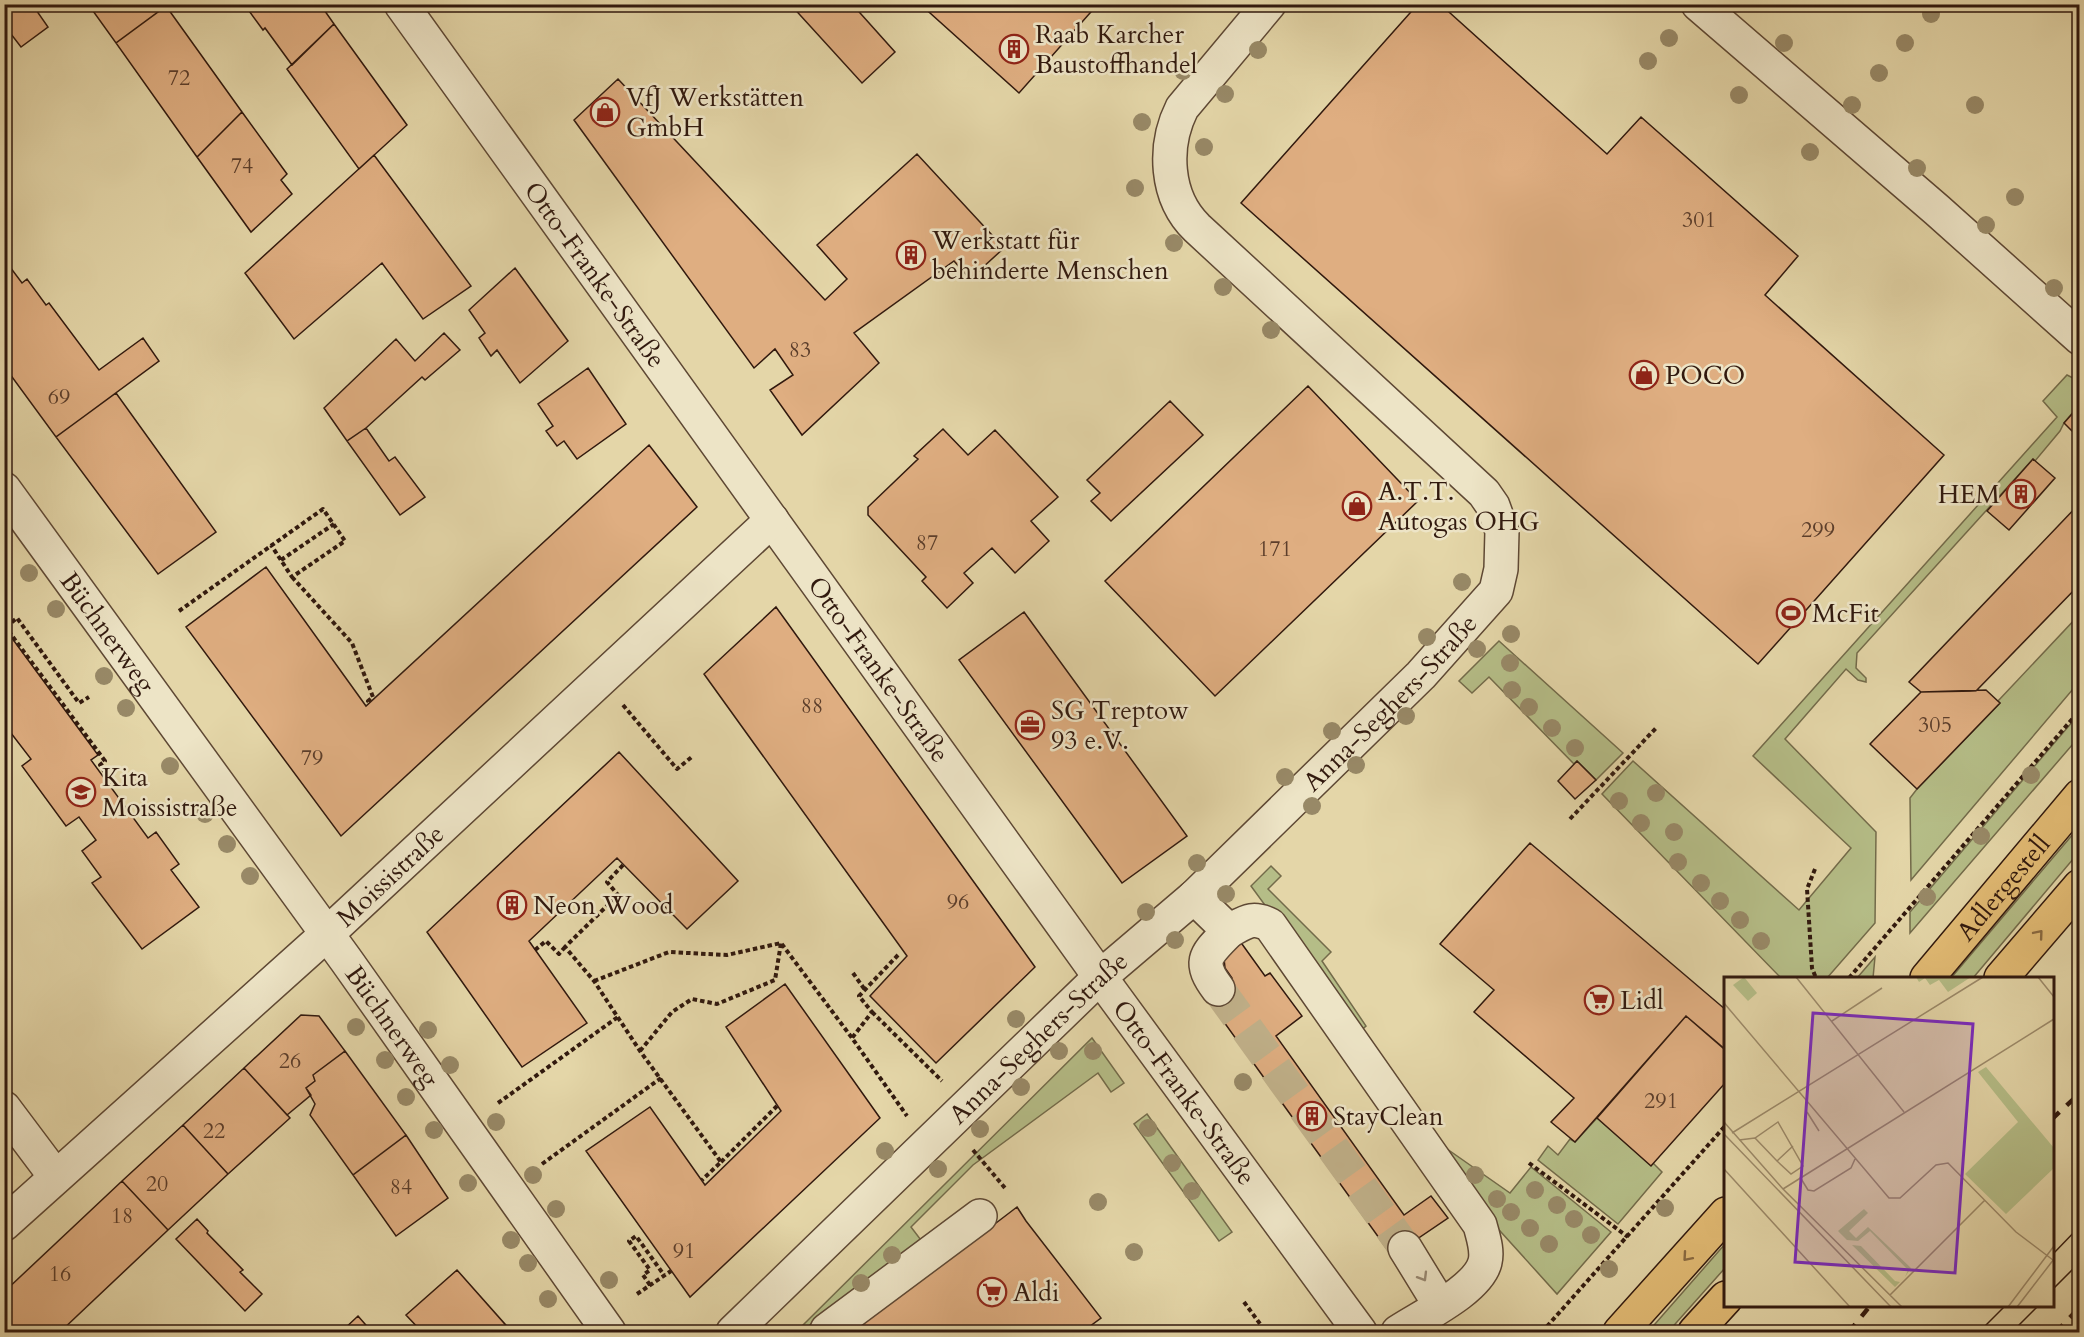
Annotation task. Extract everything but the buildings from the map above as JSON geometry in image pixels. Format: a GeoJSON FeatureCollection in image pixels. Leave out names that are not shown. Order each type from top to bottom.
{"type":"FeatureCollection","features":[{"type":"Feature","properties":{"kind":"main road","name":"Adlergestell"},"geometry":{"type":"LineString","coordinates":[[1928,977],[2079,796]]}},
{"type":"Feature","properties":{"kind":"main road"},"geometry":{"type":"LineString","coordinates":[[2002,977],[2079,886]]}},
{"type":"Feature","properties":{"kind":"main road"},"geometry":{"type":"LineString","coordinates":[[1620,1332],[1724,1215]]}},
{"type":"Feature","properties":{"kind":"main road"},"geometry":{"type":"LineString","coordinates":[[1695,1332],[1724,1299]]}},
{"type":"Feature","properties":{"kind":"street","name":"Otto-Franke-Straße"},"geometry":{"type":"LineString","coordinates":[[400,4],[1100,977],[1360,1332]]}},
{"type":"Feature","properties":{"kind":"street","name":"Anna-Seghers-Straße"},"geometry":{"type":"LineString","coordinates":[[733,1332],[1100,977],[1194,897],[1421,675],[1496,591],[1501,569],[1502,531],[1493,506],[1484,493],[1197,228],[1178,201],[1170,170],[1171,139],[1175,122],[1182,108],[1269,4]]}},
{"type":"Feature","properties":{"kind":"street"},"geometry":{"type":"LineString","coordinates":[[1698,4],[1938,210],[2079,338]]}},
{"type":"Feature","properties":{"kind":"street","name":"Büchnerweg"},"geometry":{"type":"LineString","coordinates":[[4,489],[327,934],[609,1332]]}},
{"type":"Feature","properties":{"kind":"street","name":"Moissistraße"},"geometry":{"type":"LineString","coordinates":[[4,1224],[327,934],[772,520]]}},
{"type":"Feature","properties":{"kind":"street"},"geometry":{"type":"LineString","coordinates":[[1194,897],[1229,931]]}},
{"type":"Feature","properties":{"kind":"street"},"geometry":{"type":"LineString","coordinates":[[1218,989],[1207,974],[1205,961],[1211,950],[1229,931],[1248,921],[1260,919],[1270,925],[1480,1226],[1486,1250],[1485,1264],[1479,1274],[1464,1290],[1398,1332]]}},
{"type":"Feature","properties":{"kind":"street"},"geometry":{"type":"LineString","coordinates":[[4,1108],[55,1176]]}},
{"type":"Feature","properties":{"kind":"street"},"geometry":{"type":"LineString","coordinates":[[827,1330],[980,1216]]}},
{"type":"Feature","properties":{"kind":"street"},"geometry":{"type":"LineString","coordinates":[[1406,1248],[1440,1305]]}},
{"type":"Feature","properties":{"kind":"path"},"geometry":{"type":"LineString","coordinates":[[179,611],[323,509],[345,541],[292,577]]}},
{"type":"Feature","properties":{"kind":"path"},"geometry":{"type":"LineString","coordinates":[[281,560],[334,524]]}},
{"type":"Feature","properties":{"kind":"path"},"geometry":{"type":"LineString","coordinates":[[271,545],[292,577],[352,643],[373,697],[368,701],[370,703]]}},
{"type":"Feature","properties":{"kind":"path"},"geometry":{"type":"LineString","coordinates":[[89,697],[80,703],[17,618],[5,626],[105,761],[100,765],[112,783],[109,785]]}},
{"type":"Feature","properties":{"kind":"path"},"geometry":{"type":"LineString","coordinates":[[621,703],[677,769],[693,756]]}},
{"type":"Feature","properties":{"kind":"path"},"geometry":{"type":"LineString","coordinates":[[1851,977],[2079,710]]}},
{"type":"Feature","properties":{"kind":"path"},"geometry":{"type":"LineString","coordinates":[[1570,819],[1656,728]]}},
{"type":"Feature","properties":{"kind":"path"},"geometry":{"type":"LineString","coordinates":[[535,950],[546,941],[559,954],[618,895],[608,882],[624,865]]}},
{"type":"Feature","properties":{"kind":"path"},"geometry":{"type":"LineString","coordinates":[[1815,869],[1807,889],[1812,968],[1816,977]]}},
{"type":"Feature","properties":{"kind":"path"},"geometry":{"type":"LineString","coordinates":[[594,981],[669,952],[728,955],[781,943]]}},
{"type":"Feature","properties":{"kind":"path"},"geometry":{"type":"LineString","coordinates":[[781,943],[907,1116]]}},
{"type":"Feature","properties":{"kind":"path"},"geometry":{"type":"LineString","coordinates":[[640,1051],[672,1012],[692,999],[717,1004],[775,980],[781,943]]}},
{"type":"Feature","properties":{"kind":"path"},"geometry":{"type":"LineString","coordinates":[[565,947],[594,981],[640,1051],[721,1162]]}},
{"type":"Feature","properties":{"kind":"path"},"geometry":{"type":"LineString","coordinates":[[898,955],[859,996],[872,1012],[942,1081]]}},
{"type":"Feature","properties":{"kind":"path"},"geometry":{"type":"LineString","coordinates":[[854,973],[865,990]]}},
{"type":"Feature","properties":{"kind":"path"},"geometry":{"type":"LineString","coordinates":[[852,1038],[872,1012]]}},
{"type":"Feature","properties":{"kind":"path"},"geometry":{"type":"LineString","coordinates":[[498,1103],[618,1017]]}},
{"type":"Feature","properties":{"kind":"path"},"geometry":{"type":"LineString","coordinates":[[542,1164],[660,1078]]}},
{"type":"Feature","properties":{"kind":"path"},"geometry":{"type":"LineString","coordinates":[[702,1180],[777,1106]]}},
{"type":"Feature","properties":{"kind":"path"},"geometry":{"type":"LineString","coordinates":[[1542,1332],[1724,1126]]}},
{"type":"Feature","properties":{"kind":"path"},"geometry":{"type":"LineString","coordinates":[[973,1150],[1009,1193]]}},
{"type":"Feature","properties":{"kind":"path"},"geometry":{"type":"LineString","coordinates":[[1529,1163],[1628,1236]]}},
{"type":"Feature","properties":{"kind":"path"},"geometry":{"type":"LineString","coordinates":[[650,1285],[643,1275],[650,1270],[629,1241],[636,1236],[664,1275]]}},
{"type":"Feature","properties":{"kind":"path"},"geometry":{"type":"LineString","coordinates":[[637,1294],[671,1271]]}},
{"type":"Feature","properties":{"kind":"path"},"geometry":{"type":"LineString","coordinates":[[1244,1302],[1266,1332]]}},
{"type":"Feature","properties":{"kind":"green space"},"geometry":{"type":"Polygon","coordinates":[[[2067,375],[2079,381],[2079,405],[2060,431],[1857,653],[1856,668],[1866,678],[1866,682],[1858,680],[1846,669],[1785,739],[1876,832],[1875,923],[1828,977],[1780,977],[1602,794],[1633,761],[1799,910],[1851,848],[1753,756],[2057,417],[2043,401],[2067,375]]]}},
{"type":"Feature","properties":{"kind":"green space"},"geometry":{"type":"Polygon","coordinates":[[[2079,615],[2079,682],[1911,880],[1910,798],[2079,615]]]}},
{"type":"Feature","properties":{"kind":"green space"},"geometry":{"type":"Polygon","coordinates":[[[1499,641],[1623,753],[1596,780],[1577,761],[1574,764],[1489,677],[1472,693],[1459,681],[1499,641]]]}},
{"type":"Feature","properties":{"kind":"green space"},"geometry":{"type":"Polygon","coordinates":[[[2079,714],[2079,737],[1910,933],[1910,912],[2079,714]]]}},
{"type":"Feature","properties":{"kind":"green space"},"geometry":{"type":"Polygon","coordinates":[[[2079,827],[2079,852],[1974,977],[1952,977],[2079,827]]]}},
{"type":"Feature","properties":{"kind":"green space"},"geometry":{"type":"Polygon","coordinates":[[[1271,866],[1281,876],[1268,889],[1331,952],[1322,961],[1366,1026],[1358,1033],[1251,886],[1271,866]]]}},
{"type":"Feature","properties":{"kind":"green space"},"geometry":{"type":"Polygon","coordinates":[[[1875,957],[1873,977],[1858,977],[1875,957]]]}},
{"type":"Feature","properties":{"kind":"green space"},"geometry":{"type":"Polygon","coordinates":[[[1092,1038],[1124,1083],[1111,1092],[1098,1073],[973,1165],[911,1227],[924,1244],[800,1332],[796,1332],[1092,1038]]]}},
{"type":"Feature","properties":{"kind":"green space"},"geometry":{"type":"Polygon","coordinates":[[[1147,1114],[1232,1232],[1219,1241],[1134,1124],[1147,1114]]]}},
{"type":"Feature","properties":{"kind":"green space"},"geometry":{"type":"Polygon","coordinates":[[[1597,1118],[1662,1172],[1618,1224],[1538,1160],[1548,1146],[1558,1155],[1570,1139],[1575,1142],[1597,1118]]]}},
{"type":"Feature","properties":{"kind":"green space"},"geometry":{"type":"Polygon","coordinates":[[[1430,1137],[1510,1193],[1531,1167],[1611,1232],[1557,1294],[1491,1221],[1430,1137]]]}},
{"type":"Feature","properties":{"kind":"green space"},"geometry":{"type":"Polygon","coordinates":[[[1724,1245],[1724,1269],[1668,1332],[1648,1332],[1724,1245]]]}},
{"type":"Feature","properties":{"kind":"tunnel"},"geometry":{"type":"LineString","coordinates":[[1218,989],[1405,1248]]}},
{"type":"Feature","properties":{"kind":"tram line"},"geometry":{"type":"LineString","coordinates":[[2054,1253],[2080,1226]]}},
{"type":"Feature","properties":{"kind":"tram line"},"geometry":{"type":"LineString","coordinates":[[2054,1288],[2080,1262]]}},
{"type":"Feature","properties":{"kind":"tram line"},"geometry":{"type":"LineString","coordinates":[[1979,1332],[2004,1307]]}},
{"type":"Feature","properties":{"kind":"tram line"},"geometry":{"type":"LineString","coordinates":[[2012,1332],[2037,1307]]}},
{"type":"Feature","properties":{"kind":"railway"},"geometry":{"type":"LineString","coordinates":[[2054,1117],[2080,1093]]}},
{"type":"Feature","properties":{"kind":"railway"},"geometry":{"type":"LineString","coordinates":[[1849,1332],[1869,1307]]}},
{"type":"Feature","properties":{"kind":"railway"},"geometry":{"type":"LineString","coordinates":[[2056,1332],[2080,1307]]}},
{"type":"Feature","properties":{"kind":"place","name":"Raab Karcher Baustoffhandel"},"geometry":{"type":"Point","coordinates":[1014,49]}},
{"type":"Feature","properties":{"kind":"place","name":"VfJ Werkstätten GmbH"},"geometry":{"type":"Point","coordinates":[605,112]}},
{"type":"Feature","properties":{"kind":"place","name":"Werkstatt für behinderte Menschen"},"geometry":{"type":"Point","coordinates":[911,255]}},
{"type":"Feature","properties":{"kind":"place","name":"POCO"},"geometry":{"type":"Point","coordinates":[1644,375]}},
{"type":"Feature","properties":{"kind":"place","name":"HEM"},"geometry":{"type":"Point","coordinates":[2021,494]}},
{"type":"Feature","properties":{"kind":"place","name":"A.T.T. Autogas OHG"},"geometry":{"type":"Point","coordinates":[1357,506]}},
{"type":"Feature","properties":{"kind":"place","name":"McFit"},"geometry":{"type":"Point","coordinates":[1791,613]}},
{"type":"Feature","properties":{"kind":"place","name":"SG Treptow 93 e.V."},"geometry":{"type":"Point","coordinates":[1030,725]}},
{"type":"Feature","properties":{"kind":"place","name":"Kita Moissistraße"},"geometry":{"type":"Point","coordinates":[81,792]}},
{"type":"Feature","properties":{"kind":"place","name":"Neon Wood"},"geometry":{"type":"Point","coordinates":[512,905]}},
{"type":"Feature","properties":{"kind":"place","name":"Lidl"},"geometry":{"type":"Point","coordinates":[1599,1000]}},
{"type":"Feature","properties":{"kind":"place","name":"StayClean"},"geometry":{"type":"Point","coordinates":[1312,1116]}},
{"type":"Feature","properties":{"kind":"place","name":"Aldi"},"geometry":{"type":"Point","coordinates":[992,1292]}}]}
